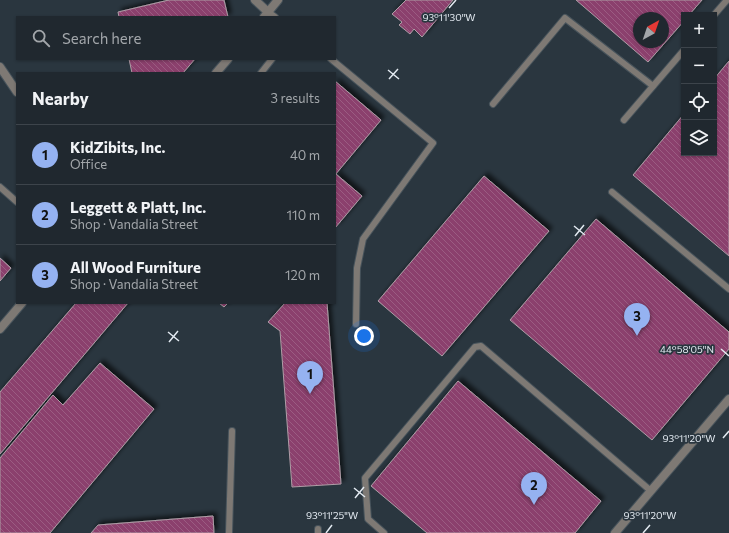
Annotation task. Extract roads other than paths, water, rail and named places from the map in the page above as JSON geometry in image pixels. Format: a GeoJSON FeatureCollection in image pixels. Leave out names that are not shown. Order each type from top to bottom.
{"type":"FeatureCollection","features":[{"type":"Feature","properties":{"kind":"street"},"geometry":{"type":"LineString","coordinates":[[255,0],[269,15],[278,0]]}},
{"type":"Feature","properties":{"kind":"street"},"geometry":{"type":"LineString","coordinates":[[217,72],[227,60]]}},
{"type":"Feature","properties":{"kind":"street"},"geometry":{"type":"LineString","coordinates":[[0,68],[16,91]]}},
{"type":"Feature","properties":{"kind":"street"},"geometry":{"type":"LineString","coordinates":[[0,329],[21,304]]}},
{"type":"Feature","properties":{"kind":"street"},"geometry":{"type":"LineString","coordinates":[[615,533],[729,399]]}},
{"type":"Feature","properties":{"kind":"lane"},"geometry":{"type":"LineString","coordinates":[[717,12],[727,0]]}},
{"type":"Feature","properties":{"kind":"lane"},"geometry":{"type":"LineString","coordinates":[[493,104],[565,18],[653,86]]}},
{"type":"Feature","properties":{"kind":"lane"},"geometry":{"type":"LineString","coordinates":[[624,120],[681,53]]}},
{"type":"Feature","properties":{"kind":"lane"},"geometry":{"type":"LineString","coordinates":[[261,72],[271,60]]}},
{"type":"Feature","properties":{"kind":"lane"},"geometry":{"type":"LineString","coordinates":[[331,60],[433,143],[363,239],[357,268],[356,324]]}},
{"type":"Feature","properties":{"kind":"lane"},"geometry":{"type":"LineString","coordinates":[[0,187],[16,201]]}},
{"type":"Feature","properties":{"kind":"lane"},"geometry":{"type":"LineString","coordinates":[[612,192],[729,290]]}},
{"type":"Feature","properties":{"kind":"lane"},"geometry":{"type":"LineString","coordinates":[[384,533],[368,519],[365,478],[475,347],[481,346],[651,491]]}},
{"type":"Feature","properties":{"kind":"lane"},"geometry":{"type":"LineString","coordinates":[[229,533],[232,431]]}},
{"type":"Feature","properties":{"kind":"place","name":"All Wood Furniture"},"geometry":{"type":"Point","coordinates":[637,336]}},
{"type":"Feature","properties":{"kind":"place","name":"KidZibits, Inc."},"geometry":{"type":"Point","coordinates":[310,394]}},
{"type":"Feature","properties":{"kind":"place","name":"Leggett & Platt, Inc."},"geometry":{"type":"Point","coordinates":[534,505]}}]}
